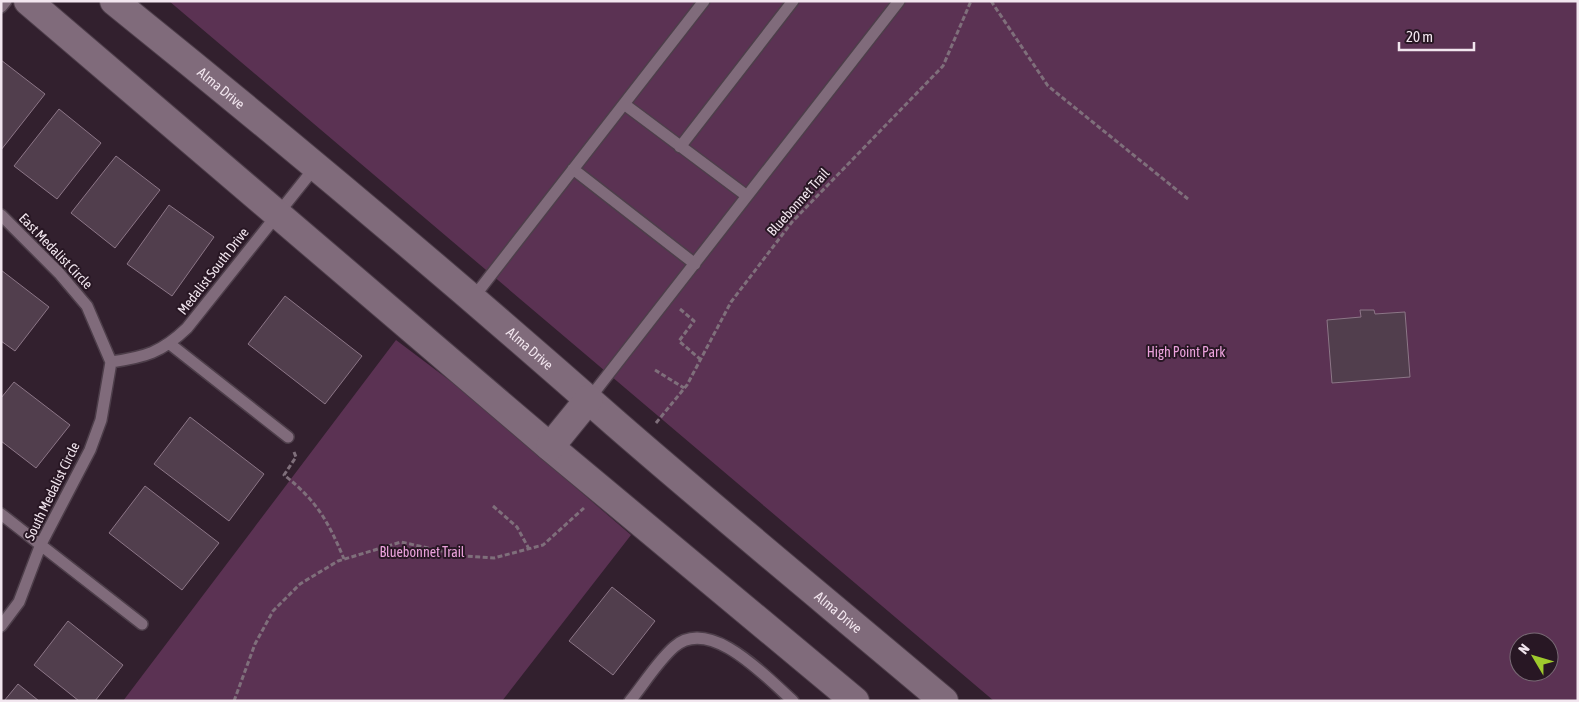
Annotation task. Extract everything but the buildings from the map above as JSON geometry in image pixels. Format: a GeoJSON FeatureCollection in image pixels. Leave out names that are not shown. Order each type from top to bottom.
{"type":"FeatureCollection","features":[{"type":"Feature","properties":{"kind":"main road"},"geometry":{"type":"LineString","coordinates":[[28,1],[550,448],[855,701]]}},
{"type":"Feature","properties":{"kind":"main road","name":"Alma Drive"},"geometry":{"type":"LineString","coordinates":[[114,1],[317,166],[944,701]]}},
{"type":"Feature","properties":{"kind":"main road"},"geometry":{"type":"LineString","coordinates":[[550,448],[589,400]]}},
{"type":"Feature","properties":{"kind":"lane"},"geometry":{"type":"LineString","coordinates":[[1,7],[6,1]]}},
{"type":"Feature","properties":{"kind":"lane"},"geometry":{"type":"LineString","coordinates":[[473,298],[704,1]]}},
{"type":"Feature","properties":{"kind":"lane"},"geometry":{"type":"LineString","coordinates":[[680,147],[793,1]]}},
{"type":"Feature","properties":{"kind":"lane"},"geometry":{"type":"LineString","coordinates":[[589,400],[899,1]]}},
{"type":"Feature","properties":{"kind":"lane"},"geometry":{"type":"LineString","coordinates":[[624,104],[747,196]]}},
{"type":"Feature","properties":{"kind":"lane","name":"Medalist South Drive"},"geometry":{"type":"LineString","coordinates":[[111,362],[145,357],[170,344],[186,328],[317,166]]}},
{"type":"Feature","properties":{"kind":"lane"},"geometry":{"type":"LineString","coordinates":[[573,169],[695,264]]}},
{"type":"Feature","properties":{"kind":"lane","name":"East Medalist Circle"},"geometry":{"type":"LineString","coordinates":[[1,215],[59,273],[88,306],[111,362]]}},
{"type":"Feature","properties":{"kind":"lane"},"geometry":{"type":"LineString","coordinates":[[170,344],[288,437]]}},
{"type":"Feature","properties":{"kind":"lane","name":"South Medalist Circle"},"geometry":{"type":"LineString","coordinates":[[1,626],[19,602],[41,544],[93,442],[101,420],[111,362]]}},
{"type":"Feature","properties":{"kind":"lane"},"geometry":{"type":"LineString","coordinates":[[1,514],[142,624]]}},
{"type":"Feature","properties":{"kind":"lane"},"geometry":{"type":"LineString","coordinates":[[630,701],[675,646],[699,637],[720,643],[752,665],[793,701]]}},
{"type":"Feature","properties":{"kind":"path","name":"Bluebonnet Trail"},"geometry":{"type":"LineString","coordinates":[[652,428],[684,388],[731,302],[792,222],[943,66],[971,1]]}},
{"type":"Feature","properties":{"kind":"path"},"geometry":{"type":"LineString","coordinates":[[992,1],[1048,86],[1188,199]]}},
{"type":"Feature","properties":{"kind":"path"},"geometry":{"type":"LineString","coordinates":[[667,299],[694,321],[679,341],[700,359]]}},
{"type":"Feature","properties":{"kind":"path"},"geometry":{"type":"LineString","coordinates":[[655,370],[684,388]]}},
{"type":"Feature","properties":{"kind":"path"},"geometry":{"type":"LineString","coordinates":[[288,437],[296,457],[284,475],[306,492],[322,513],[344,559]]}},
{"type":"Feature","properties":{"kind":"path"},"geometry":{"type":"LineString","coordinates":[[234,701],[255,644],[273,611],[300,584],[344,559],[401,542],[464,556],[494,558],[543,545],[589,502]]}},
{"type":"Feature","properties":{"kind":"path"},"geometry":{"type":"LineString","coordinates":[[493,506],[517,527],[528,549]]}},
{"type":"Feature","properties":{"kind":"green space","name":"High Point Park"},"geometry":{"type":"Polygon","coordinates":[[[169,1],[1578,1],[1578,701],[994,701],[169,1]]]}},
{"type":"Feature","properties":{"kind":"green space","name":"Bluebonnet Trail"},"geometry":{"type":"Polygon","coordinates":[[[396,340],[461,389],[631,535],[502,701],[123,701],[396,340]]]}}]}
